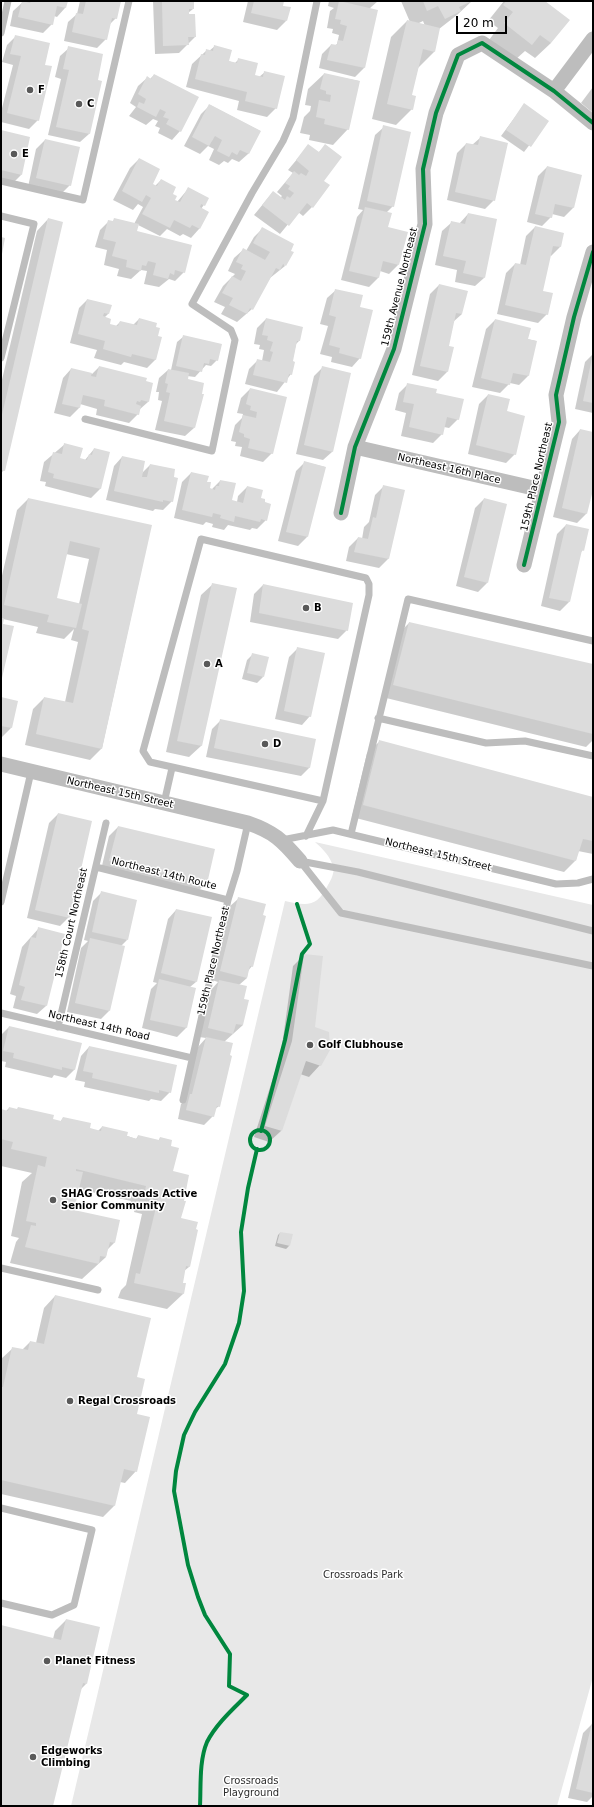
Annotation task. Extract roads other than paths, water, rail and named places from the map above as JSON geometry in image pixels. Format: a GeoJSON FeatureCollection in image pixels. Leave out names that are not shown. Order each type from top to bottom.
{"type":"FeatureCollection","features":[{"type":"Feature","properties":{"kind":"street"},"geometry":{"type":"LineString","coordinates":[[593,39],[554,91],[593,123]]}},
{"type":"Feature","properties":{"kind":"street","name":"159th Avenue Northeast"},"geometry":{"type":"LineString","coordinates":[[341,514],[356,447],[394,349],[425,224],[423,169],[436,113],[458,55],[482,43],[554,91]]}},
{"type":"Feature","properties":{"kind":"street","name":"159th Place Northeast"},"geometry":{"type":"LineString","coordinates":[[524,565],[559,422],[556,395],[574,317],[593,252]]}},
{"type":"Feature","properties":{"kind":"street","name":"Northeast 16th Place"},"geometry":{"type":"LineString","coordinates":[[356,447],[542,490]]}},
{"type":"Feature","properties":{"kind":"street","name":"Northeast 15th Street"},"geometry":{"type":"LineString","coordinates":[[1,764],[248,823],[266,829],[282,840],[300,861]]}},
{"type":"Feature","properties":{"kind":"lane"},"geometry":{"type":"LineString","coordinates":[[1,33],[8,1]]}},
{"type":"Feature","properties":{"kind":"lane"},"geometry":{"type":"LineString","coordinates":[[1,181],[83,200],[129,1]]}},
{"type":"Feature","properties":{"kind":"lane"},"geometry":{"type":"LineString","coordinates":[[85,419],[212,451],[234,340],[231,330],[192,304],[252,193],[283,141],[293,118],[317,1]]}},
{"type":"Feature","properties":{"kind":"lane"},"geometry":{"type":"LineString","coordinates":[[1,216],[34,224],[1,358]]}},
{"type":"Feature","properties":{"kind":"lane"},"geometry":{"type":"LineString","coordinates":[[306,836],[323,801],[369,595],[369,584],[366,578],[201,539],[143,750],[150,762],[323,801]]}},
{"type":"Feature","properties":{"kind":"lane"},"geometry":{"type":"LineString","coordinates":[[351,834],[408,599],[593,641]]}},
{"type":"Feature","properties":{"kind":"lane"},"geometry":{"type":"LineString","coordinates":[[378,718],[486,743],[525,741],[593,756]]}},
{"type":"Feature","properties":{"kind":"lane"},"geometry":{"type":"LineString","coordinates":[[164,803],[172,768]]}},
{"type":"Feature","properties":{"kind":"lane"},"geometry":{"type":"LineString","coordinates":[[1,902],[31,772]]}},
{"type":"Feature","properties":{"kind":"lane","name":"158th Court Northeast"},"geometry":{"type":"LineString","coordinates":[[58,1027],[106,823]]}},
{"type":"Feature","properties":{"kind":"lane","name":"159th Place Northeast"},"geometry":{"type":"LineString","coordinates":[[183,1100],[228,900],[237,871],[248,823]]}},
{"type":"Feature","properties":{"kind":"lane","name":"Northeast 15th Street"},"geometry":{"type":"LineString","coordinates":[[282,840],[333,830],[556,884],[578,883],[593,879]]}},
{"type":"Feature","properties":{"kind":"lane"},"geometry":{"type":"LineString","coordinates":[[300,861],[358,872],[593,931]]}},
{"type":"Feature","properties":{"kind":"lane"},"geometry":{"type":"LineString","coordinates":[[300,861],[341,914],[593,966]]}},
{"type":"Feature","properties":{"kind":"lane","name":"Northeast 14th Route"},"geometry":{"type":"LineString","coordinates":[[96,867],[228,900]]}},
{"type":"Feature","properties":{"kind":"lane","name":"Northeast 14th Road"},"geometry":{"type":"LineString","coordinates":[[1,1013],[192,1058]]}},
{"type":"Feature","properties":{"kind":"lane"},"geometry":{"type":"LineString","coordinates":[[1,1268],[98,1290]]}},
{"type":"Feature","properties":{"kind":"lane"},"geometry":{"type":"LineString","coordinates":[[1,1508],[92,1530],[74,1605],[52,1615],[1,1603]]}},
{"type":"Feature","properties":{"kind":"place","name":"F"},"geometry":{"type":"Point","coordinates":[30,90]}},
{"type":"Feature","properties":{"kind":"place","name":"C"},"geometry":{"type":"Point","coordinates":[79,104]}},
{"type":"Feature","properties":{"kind":"place","name":"E"},"geometry":{"type":"Point","coordinates":[14,154]}},
{"type":"Feature","properties":{"kind":"place","name":"B"},"geometry":{"type":"Point","coordinates":[306,608]}},
{"type":"Feature","properties":{"kind":"place","name":"A"},"geometry":{"type":"Point","coordinates":[207,664]}},
{"type":"Feature","properties":{"kind":"place","name":"D"},"geometry":{"type":"Point","coordinates":[265,744]}},
{"type":"Feature","properties":{"kind":"place","name":"Golf Clubhouse"},"geometry":{"type":"Point","coordinates":[310,1045]}},
{"type":"Feature","properties":{"kind":"place","name":"SHAG Crossroads Active Senior Community"},"geometry":{"type":"Point","coordinates":[53,1200]}},
{"type":"Feature","properties":{"kind":"place","name":"Regal Crossroads"},"geometry":{"type":"Point","coordinates":[70,1401]}},
{"type":"Feature","properties":{"kind":"place","name":"Planet Fitness"},"geometry":{"type":"Point","coordinates":[47,1661]}},
{"type":"Feature","properties":{"kind":"place","name":"Edgeworks Climbing"},"geometry":{"type":"Point","coordinates":[33,1757]}},
{"type":"Feature","properties":{"kind":"park label","name":"Crossroads Park"},"geometry":{"type":"Point","coordinates":[363,1575]}},
{"type":"Feature","properties":{"kind":"park label","name":"Crossroads Playground"},"geometry":{"type":"Point","coordinates":[251,1786]}}]}
